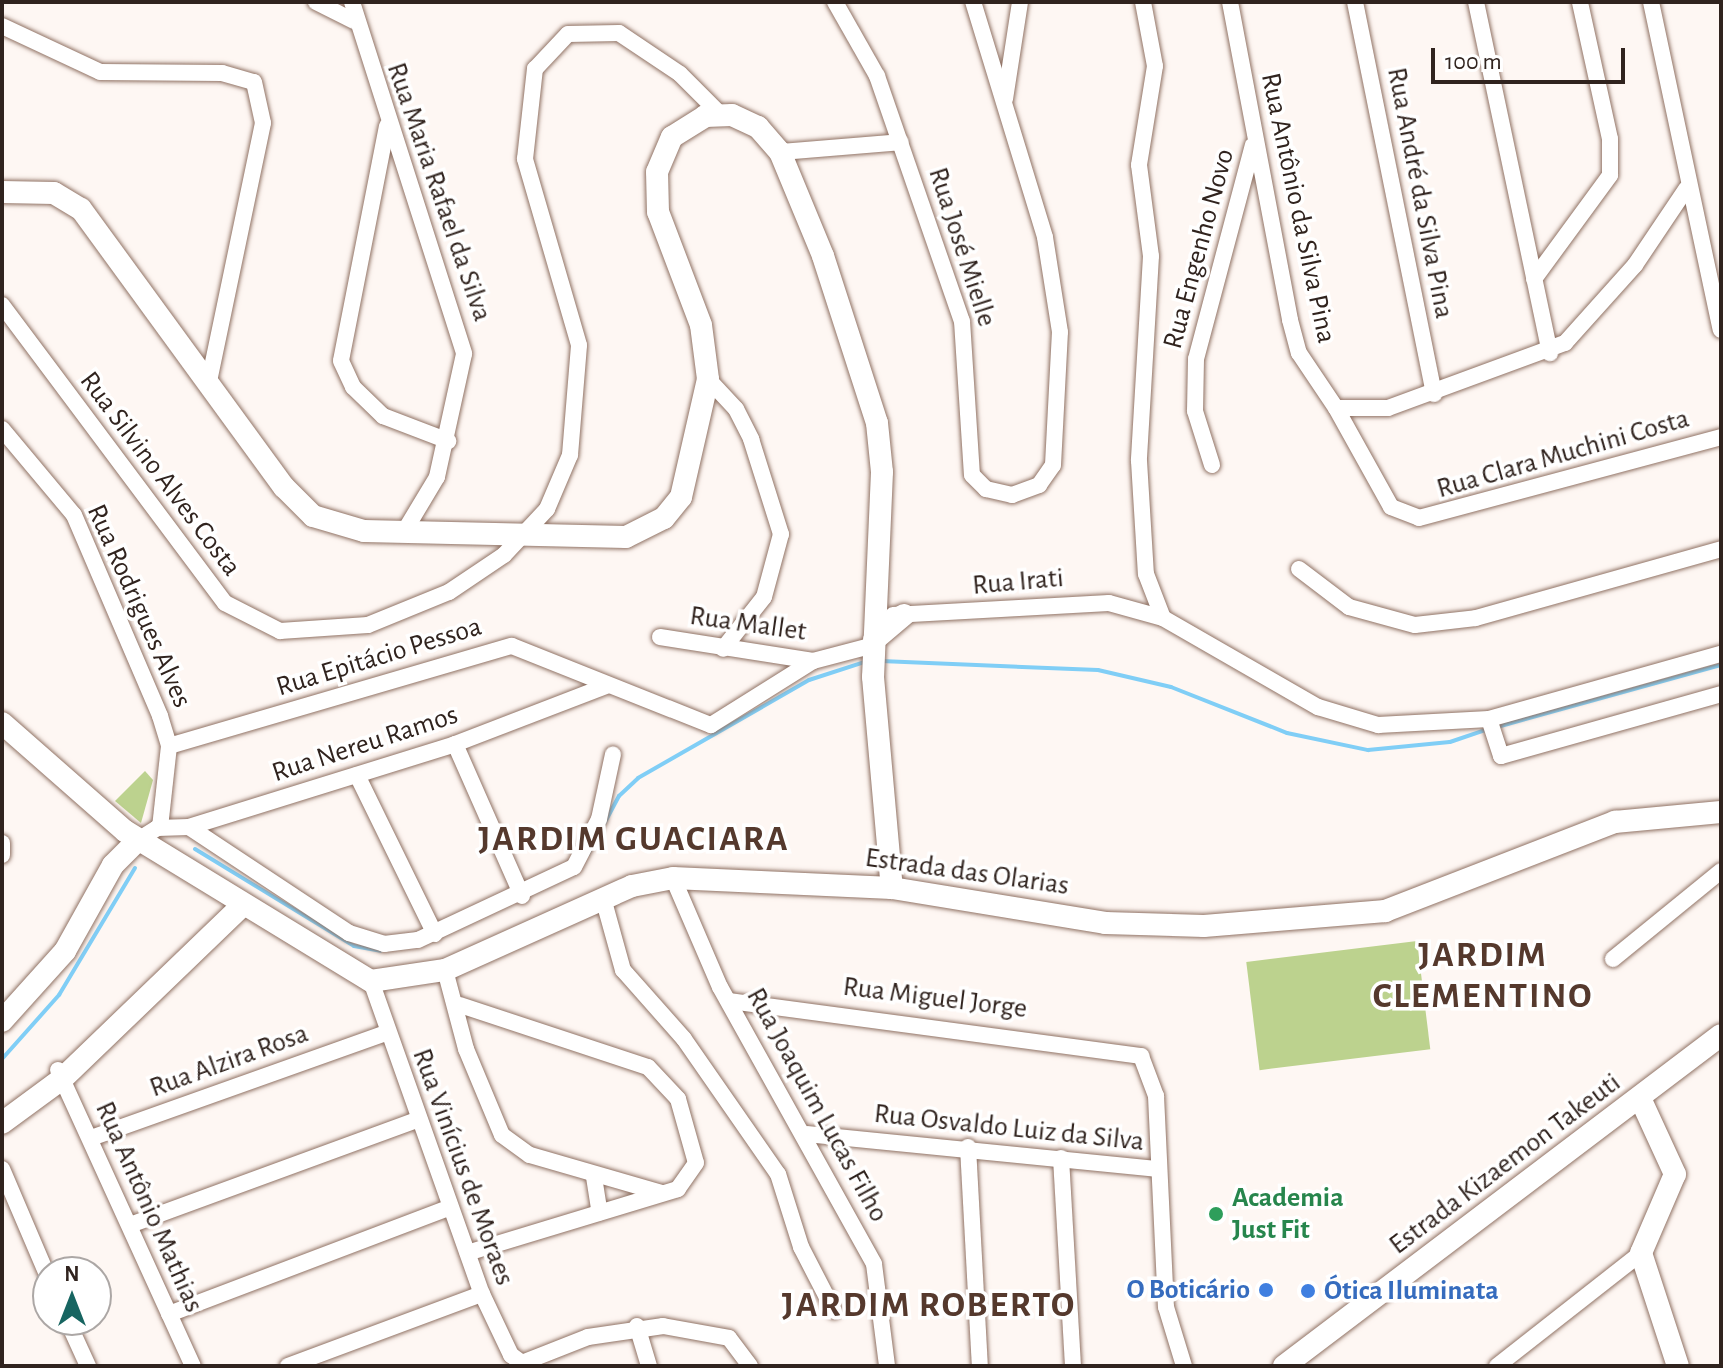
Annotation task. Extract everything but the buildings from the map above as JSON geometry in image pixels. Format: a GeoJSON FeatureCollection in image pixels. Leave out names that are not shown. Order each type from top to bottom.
{"type":"FeatureCollection","features":[{"type":"Feature","properties":{"kind":"street"},"geometry":{"type":"LineString","coordinates":[[316,2],[354,21]]}},
{"type":"Feature","properties":{"kind":"street","name":"Rua Maria Rafael da Silva"},"geometry":{"type":"LineString","coordinates":[[352,2],[354,21],[387,125],[462,336],[463,380],[448,441],[404,532]]}},
{"type":"Feature","properties":{"kind":"street","name":"Rua José Mielle"},"geometry":{"type":"LineString","coordinates":[[835,2],[862,40],[901,142],[962,321],[972,475],[999,495],[1027,493],[1046,478],[1056,451],[1060,332],[1045,237],[973,2]]}},
{"type":"Feature","properties":{"kind":"street"},"geometry":{"type":"LineString","coordinates":[[1004,101],[1020,2]]}},
{"type":"Feature","properties":{"kind":"street"},"geometry":{"type":"LineString","coordinates":[[1143,2],[1155,66],[1139,165],[1151,256],[1139,461],[1146,574],[1163,618]]}},
{"type":"Feature","properties":{"kind":"street","name":"Rua Antônio da Silva Pina"},"geometry":{"type":"LineString","coordinates":[[1230,2],[1299,353],[1336,408]]}},
{"type":"Feature","properties":{"kind":"street","name":"Rua André da Silva Pina"},"geometry":{"type":"LineString","coordinates":[[1355,2],[1434,394]]}},
{"type":"Feature","properties":{"kind":"street"},"geometry":{"type":"LineString","coordinates":[[1476,2],[1550,353]]}},
{"type":"Feature","properties":{"kind":"street"},"geometry":{"type":"LineString","coordinates":[[1534,279],[1610,175],[1610,139],[1580,2]]}},
{"type":"Feature","properties":{"kind":"street"},"geometry":{"type":"LineString","coordinates":[[1651,2],[1686,189],[1721,330]]}},
{"type":"Feature","properties":{"kind":"street"},"geometry":{"type":"LineString","coordinates":[[2,26],[100,72],[222,73],[254,82],[263,123],[209,382]]}},
{"type":"Feature","properties":{"kind":"street","name":"Rua Silvino Alves Costa"},"geometry":{"type":"LineString","coordinates":[[2,305],[213,592],[257,623],[318,632],[368,625],[449,592],[521,538],[561,481],[580,387],[573,313],[525,159],[535,69],[568,34],[619,33],[680,74],[718,112]]}},
{"type":"Feature","properties":{"kind":"street"},"geometry":{"type":"LineString","coordinates":[[2,192],[54,193],[81,209],[300,506],[346,528],[521,538],[626,537],[664,518],[690,472],[708,379],[701,325],[655,192],[672,137],[718,112],[758,127],[780,152],[840,302],[877,423],[886,611],[874,645],[873,677],[892,888]]}},
{"type":"Feature","properties":{"kind":"street"},"geometry":{"type":"LineString","coordinates":[[387,125],[341,361],[353,387],[383,416],[448,441]]}},
{"type":"Feature","properties":{"kind":"street","name":"Rua Engenho Novo"},"geometry":{"type":"LineString","coordinates":[[1212,465],[1195,411],[1196,359],[1255,140]]}},
{"type":"Feature","properties":{"kind":"street"},"geometry":{"type":"LineString","coordinates":[[780,152],[901,142]]}},
{"type":"Feature","properties":{"kind":"street"},"geometry":{"type":"LineString","coordinates":[[1336,408],[1364,412],[1434,394],[1550,353],[1580,332],[1686,189]]}},
{"type":"Feature","properties":{"kind":"street"},"geometry":{"type":"LineString","coordinates":[[708,379],[736,409],[751,439],[781,534],[774,578],[723,649]]}},
{"type":"Feature","properties":{"kind":"street","name":"Rua Clara Muchini Costa"},"geometry":{"type":"LineString","coordinates":[[1336,408],[1391,507],[1419,518],[1721,437]]}},
{"type":"Feature","properties":{"kind":"street","name":"Rua Rodrigues Alves"},"geometry":{"type":"LineString","coordinates":[[2,429],[74,515],[169,746],[160,827]]}},
{"type":"Feature","properties":{"kind":"street"},"geometry":{"type":"LineString","coordinates":[[1299,569],[1349,607],[1415,625],[1476,618],[1721,549]]}},
{"type":"Feature","properties":{"kind":"street","name":"Rua Irati"},"geometry":{"type":"LineString","coordinates":[[886,611],[1109,603],[1163,618],[1344,717],[1416,726],[1490,722],[1721,654]]}},
{"type":"Feature","properties":{"kind":"street","name":"Rua Mallet"},"geometry":{"type":"LineString","coordinates":[[660,637],[813,661],[874,645]]}},
{"type":"Feature","properties":{"kind":"street","name":"Rua Epitácio Pessoa"},"geometry":{"type":"LineString","coordinates":[[169,746],[496,648],[529,648],[606,686],[711,725],[813,661]]}},
{"type":"Feature","properties":{"kind":"street","name":"Rua Nereu Ramos"},"geometry":{"type":"LineString","coordinates":[[160,827],[189,827],[357,775],[455,744],[606,686]]}},
{"type":"Feature","properties":{"kind":"street"},"geometry":{"type":"LineString","coordinates":[[1490,722],[1499,751],[1721,694]]}},
{"type":"Feature","properties":{"kind":"street"},"geometry":{"type":"LineString","coordinates":[[2,723],[138,840],[235,903],[371,981]]}},
{"type":"Feature","properties":{"kind":"street"},"geometry":{"type":"LineString","coordinates":[[455,744],[522,896]]}},
{"type":"Feature","properties":{"kind":"street"},"geometry":{"type":"LineString","coordinates":[[189,827],[367,940],[399,943],[435,934],[561,877],[586,849],[613,754]]}},
{"type":"Feature","properties":{"kind":"street"},"geometry":{"type":"LineString","coordinates":[[357,775],[435,934]]}},
{"type":"Feature","properties":{"kind":"street","name":"Estrada das Olarias"},"geometry":{"type":"LineString","coordinates":[[371,981],[445,970],[603,898],[673,878],[892,888],[1133,926],[1352,914],[1421,901],[1615,822],[1721,812]]}},
{"type":"Feature","properties":{"kind":"street"},"geometry":{"type":"LineString","coordinates":[[2,1021],[65,951],[113,865],[138,840],[160,827]]}},
{"type":"Feature","properties":{"kind":"street"},"geometry":{"type":"LineString","coordinates":[[2,843],[2,855]]}},
{"type":"Feature","properties":{"kind":"street"},"geometry":{"type":"LineString","coordinates":[[1613,959],[1721,871]]}},
{"type":"Feature","properties":{"kind":"street","name":"Rua Joaquim Lucas Filho"},"geometry":{"type":"LineString","coordinates":[[673,878],[729,1001],[807,1134],[874,1264],[887,1366]]}},
{"type":"Feature","properties":{"kind":"street"},"geometry":{"type":"LineString","coordinates":[[603,898],[623,970],[684,1039],[778,1174],[801,1247],[834,1311]]}},
{"type":"Feature","properties":{"kind":"street"},"geometry":{"type":"LineString","coordinates":[[2,1123],[60,1075],[235,903]]}},
{"type":"Feature","properties":{"kind":"street"},"geometry":{"type":"LineString","coordinates":[[445,970],[460,1005],[466,1049],[502,1135],[530,1155],[594,1177],[663,1194]]}},
{"type":"Feature","properties":{"kind":"street","name":"Rua Vinícius de Moraes"},"geometry":{"type":"LineString","coordinates":[[371,981],[386,1033],[448,1208],[482,1294],[511,1355],[528,1364]]}},
{"type":"Feature","properties":{"kind":"street","name":"Rua Miguel Jorge"},"geometry":{"type":"LineString","coordinates":[[729,1001],[1133,1052],[1154,1084],[1158,1169]]}},
{"type":"Feature","properties":{"kind":"street"},"geometry":{"type":"LineString","coordinates":[[460,1005],[625,1056],[666,1083],[690,1124],[696,1163],[688,1183],[663,1194],[467,1253]]}},
{"type":"Feature","properties":{"kind":"street","name":"Rua Alzira Rosa"},"geometry":{"type":"LineString","coordinates":[[91,1138],[386,1033]]}},
{"type":"Feature","properties":{"kind":"street","name":"Estrada Kizaemon Takeuti"},"geometry":{"type":"LineString","coordinates":[[1284,1366],[1721,1035]]}},
{"type":"Feature","properties":{"kind":"street"},"geometry":{"type":"LineString","coordinates":[[2,1112],[60,1075]]}},
{"type":"Feature","properties":{"kind":"street","name":"Rua Antônio Mathias"},"geometry":{"type":"LineString","coordinates":[[60,1075],[193,1366]]}},
{"type":"Feature","properties":{"kind":"street"},"geometry":{"type":"LineString","coordinates":[[1497,1366],[1641,1253],[1675,1174],[1640,1098]]}},
{"type":"Feature","properties":{"kind":"street"},"geometry":{"type":"LineString","coordinates":[[130,1225],[417,1120]]}},
{"type":"Feature","properties":{"kind":"street","name":"Rua Osvaldo Luiz da Silva"},"geometry":{"type":"LineString","coordinates":[[807,1134],[968,1147],[1158,1169]]}},
{"type":"Feature","properties":{"kind":"street"},"geometry":{"type":"LineString","coordinates":[[968,1147],[980,1366]]}},
{"type":"Feature","properties":{"kind":"street"},"geometry":{"type":"LineString","coordinates":[[1061,1158],[1073,1366]]}},
{"type":"Feature","properties":{"kind":"street"},"geometry":{"type":"LineString","coordinates":[[2,1169],[39,1256]]}},
{"type":"Feature","properties":{"kind":"street"},"geometry":{"type":"LineString","coordinates":[[1158,1169],[1166,1307],[1178,1365]]}},
{"type":"Feature","properties":{"kind":"street"},"geometry":{"type":"LineString","coordinates":[[594,1177],[600,1213]]}},
{"type":"Feature","properties":{"kind":"street"},"geometry":{"type":"LineString","coordinates":[[169,1314],[448,1208]]}},
{"type":"Feature","properties":{"kind":"street"},"geometry":{"type":"LineString","coordinates":[[1641,1253],[1678,1366]]}},
{"type":"Feature","properties":{"kind":"street"},"geometry":{"type":"LineString","coordinates":[[288,1366],[482,1294]]}},
{"type":"Feature","properties":{"kind":"street"},"geometry":{"type":"LineString","coordinates":[[637,1326],[649,1366]]}},
{"type":"Feature","properties":{"kind":"street"},"geometry":{"type":"LineString","coordinates":[[528,1364],[637,1326],[729,1338],[750,1366]]}},
{"type":"Feature","properties":{"kind":"street"},"geometry":{"type":"LineString","coordinates":[[74,1336],[88,1366]]}},
{"type":"Feature","properties":{"kind":"green space"},"geometry":{"type":"Polygon","coordinates":[[[145,771],[153,780],[141,823],[115,801],[145,771]]]}},
{"type":"Feature","properties":{"kind":"green space"},"geometry":{"type":"Polygon","coordinates":[[[1417,941],[1430,1049],[1260,1070],[1246,962],[1417,941]]]}},
{"type":"Feature","properties":{"kind":"waterway"},"geometry":{"type":"LineString","coordinates":[[588,854],[619,796],[638,778],[809,680],[868,661]]}},
{"type":"Feature","properties":{"kind":"waterway"},"geometry":{"type":"LineString","coordinates":[[881,661],[1098,670],[1171,687],[1287,733],[1368,750],[1450,742],[1488,729]]}},
{"type":"Feature","properties":{"kind":"waterway"},"geometry":{"type":"LineString","coordinates":[[1497,727],[1721,665]]}},
{"type":"Feature","properties":{"kind":"waterway"},"geometry":{"type":"LineString","coordinates":[[195,849],[354,946],[381,951]]}},
{"type":"Feature","properties":{"kind":"waterway"},"geometry":{"type":"LineString","coordinates":[[2,1059],[59,995],[135,868]]}},
{"type":"Feature","properties":{"kind":"place","name":"Academia Just Fit"},"geometry":{"type":"Point","coordinates":[1216,1214]}},
{"type":"Feature","properties":{"kind":"place","name":"O Boticário"},"geometry":{"type":"Point","coordinates":[1266,1290]}},
{"type":"Feature","properties":{"kind":"place","name":"Ótica Iluminata"},"geometry":{"type":"Point","coordinates":[1308,1291]}},
{"type":"Feature","properties":{"kind":"district","name":"JARDIM GUACIARA"},"geometry":{"type":"Point","coordinates":[634,840]}},
{"type":"Feature","properties":{"kind":"district","name":"JARDIM CLEMENTINO"},"geometry":{"type":"Point","coordinates":[1483,976]}},
{"type":"Feature","properties":{"kind":"district","name":"JARDIM ROBERTO"},"geometry":{"type":"Point","coordinates":[929,1306]}}]}
